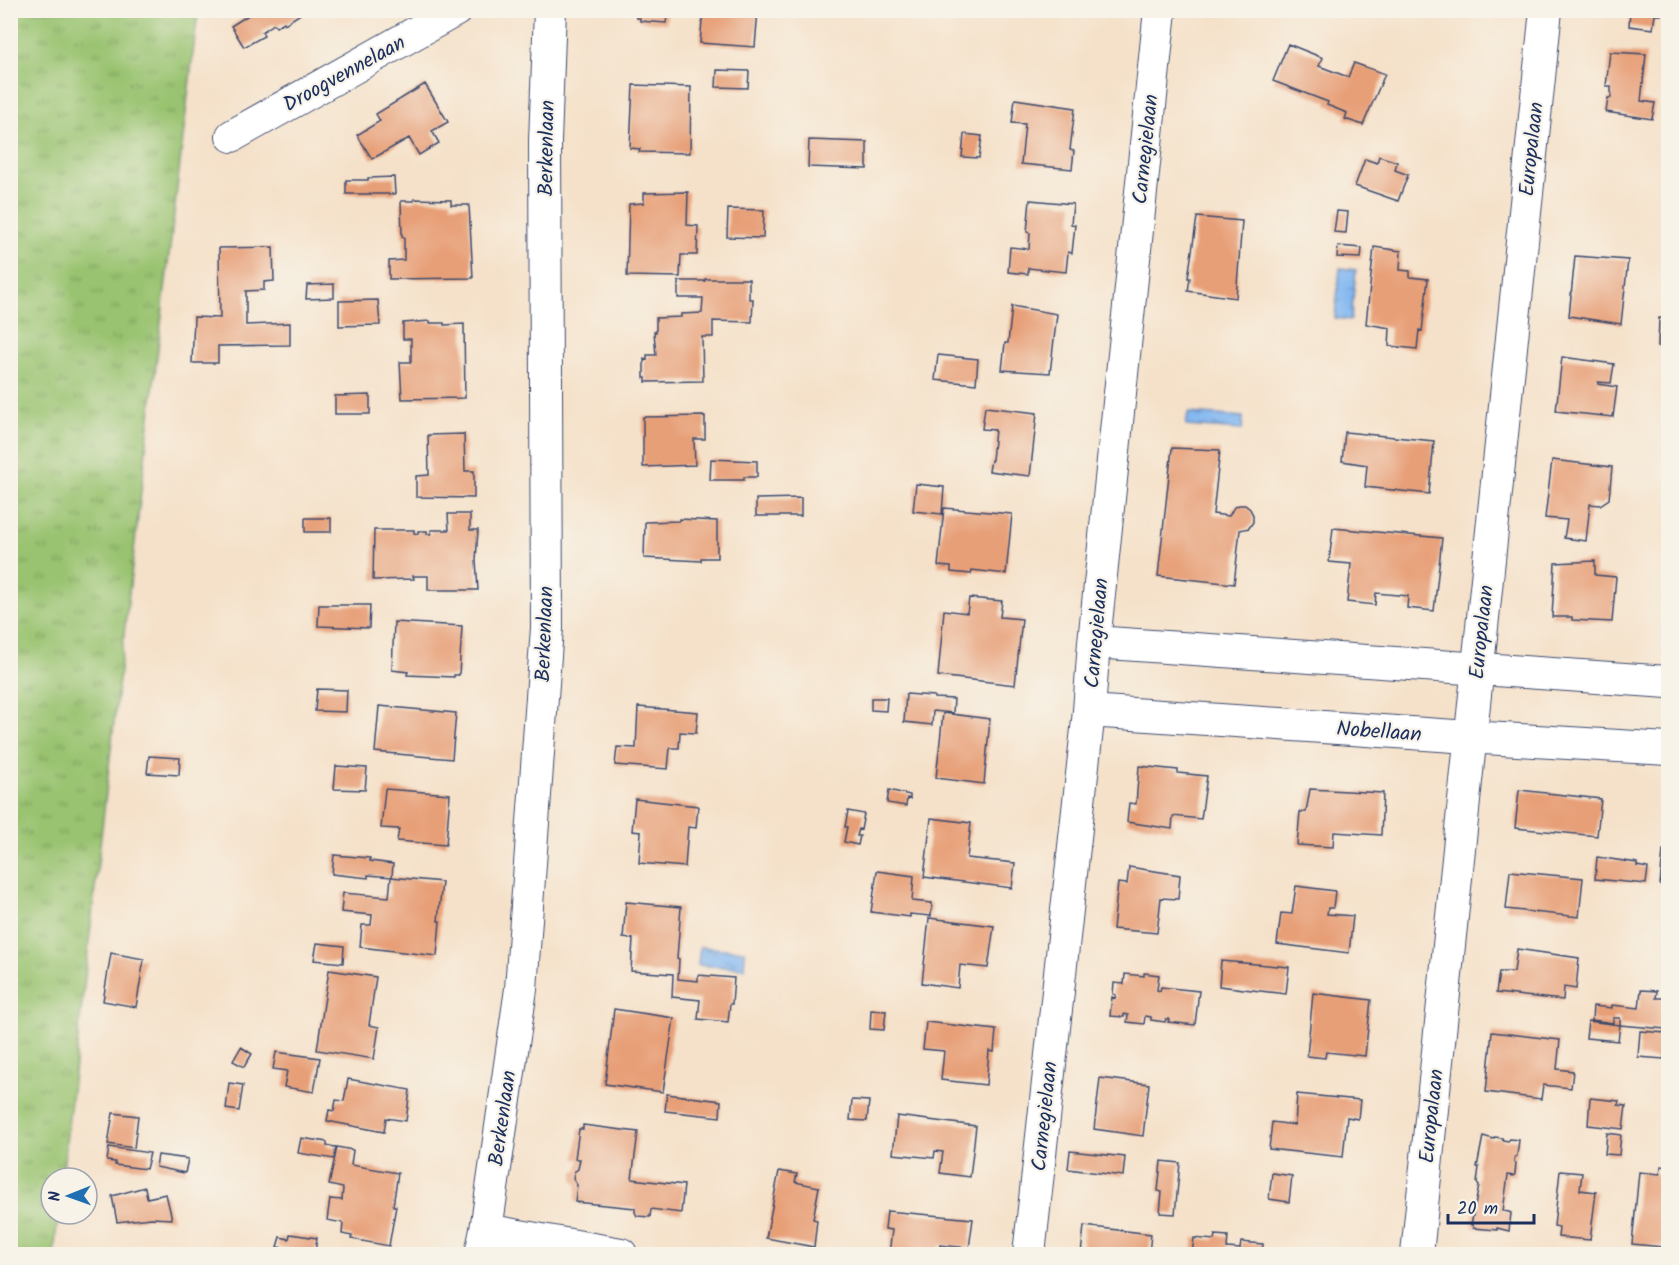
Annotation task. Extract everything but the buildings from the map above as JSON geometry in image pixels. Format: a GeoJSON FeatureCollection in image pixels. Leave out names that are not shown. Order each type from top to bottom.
{"type":"FeatureCollection","features":[{"type":"Feature","properties":{"kind":"street","name":"Droogvennelaan"},"geometry":{"type":"LineString","coordinates":[[232,136],[456,10]]}},
{"type":"Feature","properties":{"kind":"street","name":"Berkenlaan"},"geometry":{"type":"LineString","coordinates":[[484,1242],[521,988],[547,628],[545,141],[550,10]]}},
{"type":"Feature","properties":{"kind":"street","name":"Carnegielaan"},"geometry":{"type":"LineString","coordinates":[[1029,1254],[1089,711],[1094,642],[1160,10]]}},
{"type":"Feature","properties":{"kind":"street","name":"Europalaan"},"geometry":{"type":"LineString","coordinates":[[1417,1254],[1545,10]]}},
{"type":"Feature","properties":{"kind":"street"},"geometry":{"type":"LineString","coordinates":[[1094,642],[1668,682]]}},
{"type":"Feature","properties":{"kind":"street","name":"Nobellaan"},"geometry":{"type":"LineString","coordinates":[[1089,711],[1668,749]]}},
{"type":"Feature","properties":{"kind":"street"},"geometry":{"type":"LineString","coordinates":[[484,1242],[621,1254]]}},
{"type":"Feature","properties":{"kind":"green space"},"geometry":{"type":"Polygon","coordinates":[[[10,11],[198,11],[63,1166],[39,1166],[39,1226],[57,1226],[54,1254],[10,1254],[10,11]]]}},
{"type":"Feature","properties":{"kind":"water"},"geometry":{"type":"Polygon","coordinates":[[[1340,268],[1356,270],[1351,320],[1335,318],[1340,268]]]}},
{"type":"Feature","properties":{"kind":"water"},"geometry":{"type":"Polygon","coordinates":[[[1188,413],[1243,417],[1242,430],[1186,426],[1188,413]]]}},
{"type":"Feature","properties":{"kind":"water"},"geometry":{"type":"Polygon","coordinates":[[[700,947],[745,951],[744,968],[698,965],[700,947]]]}}]}
